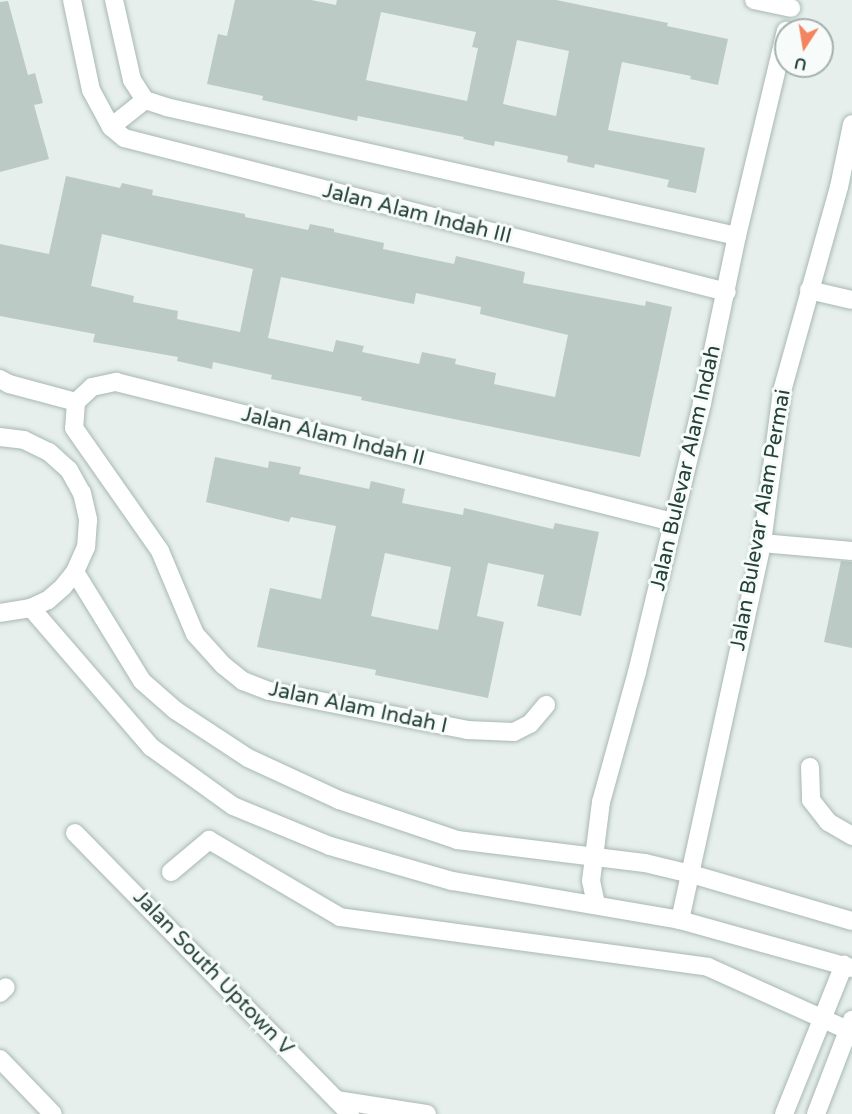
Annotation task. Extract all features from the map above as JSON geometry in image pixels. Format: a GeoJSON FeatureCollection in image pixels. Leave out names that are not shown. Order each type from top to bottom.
{"type":"FeatureCollection","features":[{"type":"Feature","properties":{"kind":"street","name":"Jalan Alam Indah III"},"geometry":{"type":"LineString","coordinates":[[72,0],[91,90],[111,127],[124,138],[141,145],[727,292]]}},
{"type":"Feature","properties":{"kind":"street"},"geometry":{"type":"LineString","coordinates":[[114,0],[132,80],[145,100],[166,107],[737,236]]}},
{"type":"Feature","properties":{"kind":"street"},"geometry":{"type":"LineString","coordinates":[[754,0],[792,4]]}},
{"type":"Feature","properties":{"kind":"street","name":"Jalan Bulevar Alam Indah"},"geometry":{"type":"LineString","coordinates":[[596,904],[591,881],[601,802],[637,672],[673,522],[775,78]]}},
{"type":"Feature","properties":{"kind":"street"},"geometry":{"type":"LineString","coordinates":[[111,127],[145,100]]}},
{"type":"Feature","properties":{"kind":"street","name":"Jalan Bulevar Alam Permai"},"geometry":{"type":"LineString","coordinates":[[680,920],[762,543],[782,391],[839,187],[852,124]]}},
{"type":"Feature","properties":{"kind":"street"},"geometry":{"type":"LineString","coordinates":[[809,290],[852,300]]}},
{"type":"Feature","properties":{"kind":"street"},"geometry":{"type":"LineString","coordinates":[[0,379],[9,384],[76,402]]}},
{"type":"Feature","properties":{"kind":"street","name":"Jalan Alam Indah II"},"geometry":{"type":"LineString","coordinates":[[76,402],[92,387],[116,382],[673,522]]}},
{"type":"Feature","properties":{"kind":"street","name":"Jalan Alam Indah I"},"geometry":{"type":"LineString","coordinates":[[76,402],[74,428],[160,551],[195,634],[223,665],[243,681],[269,692],[467,730],[514,732],[530,724],[546,705]]}},
{"type":"Feature","properties":{"kind":"street"},"geometry":{"type":"LineString","coordinates":[[0,437],[24,441],[49,452],[69,470],[82,494],[88,520],[86,547],[75,572],[63,587],[48,600],[31,608],[0,613]]}},
{"type":"Feature","properties":{"kind":"street"},"geometry":{"type":"LineString","coordinates":[[762,543],[852,551]]}},
{"type":"Feature","properties":{"kind":"street"},"geometry":{"type":"LineString","coordinates":[[75,572],[142,681],[175,710],[248,759],[339,800],[457,840],[645,863],[691,874],[852,921]]}},
{"type":"Feature","properties":{"kind":"street"},"geometry":{"type":"LineString","coordinates":[[31,608],[151,747],[233,806],[330,846],[452,881],[680,920],[848,967],[822,1018],[784,1114]]}},
{"type":"Feature","properties":{"kind":"street"},"geometry":{"type":"LineString","coordinates":[[810,766],[811,800],[828,822],[852,836]]}},
{"type":"Feature","properties":{"kind":"street","name":"Jalan South Uptown V"},"geometry":{"type":"LineString","coordinates":[[75,833],[350,1114]]}},
{"type":"Feature","properties":{"kind":"street"},"geometry":{"type":"LineString","coordinates":[[171,872],[209,840],[340,917],[708,967],[822,1018],[851,1027],[816,1114]]}},
{"type":"Feature","properties":{"kind":"street"},"geometry":{"type":"LineString","coordinates":[[0,1059],[53,1114]]}},
{"type":"Feature","properties":{"kind":"street"},"geometry":{"type":"LineString","coordinates":[[337,1100],[427,1114]]}},
{"type":"Feature","properties":{"kind":"building"},"geometry":{"type":"Polygon","coordinates":[[[235,0],[311,0],[336,5],[337,0],[556,0],[668,23],[667,26],[728,39],[718,85],[690,79],[691,76],[622,62],[608,130],[705,148],[696,193],[667,187],[669,180],[595,164],[594,168],[567,162],[568,156],[495,141],[494,146],[463,139],[464,137],[358,116],[357,121],[262,100],[263,96],[207,84],[218,34],[227,36],[235,0]],[[381,12],[366,80],[467,101],[478,48],[472,47],[476,32],[381,12]],[[517,40],[503,104],[556,116],[569,51],[517,40]]]}},
{"type":"Feature","properties":{"kind":"building"},"geometry":{"type":"Polygon","coordinates":[[[8,1],[28,75],[35,73],[43,103],[34,105],[49,159],[0,172],[0,2],[8,1]]]}},
{"type":"Feature","properties":{"kind":"building"},"geometry":{"type":"Polygon","coordinates":[[[66,176],[120,188],[122,183],[153,190],[152,195],[245,214],[245,217],[308,230],[310,224],[334,229],[334,232],[384,243],[383,249],[454,264],[456,256],[525,272],[523,283],[645,306],[646,301],[672,307],[640,457],[361,400],[362,397],[271,379],[272,375],[213,362],[212,369],[177,361],[178,357],[93,342],[95,334],[0,316],[0,244],[49,254],[66,176]],[[102,234],[91,286],[134,296],[133,302],[178,311],[177,319],[240,332],[253,269],[102,234]],[[281,277],[268,338],[333,352],[336,340],[364,346],[362,352],[419,364],[422,352],[456,359],[455,364],[496,373],[494,384],[555,397],[568,335],[480,314],[481,307],[416,293],[414,304],[281,277]]]}},
{"type":"Feature","properties":{"kind":"building"},"geometry":{"type":"Polygon","coordinates":[[[215,457],[268,468],[269,461],[301,467],[299,474],[369,489],[371,481],[405,489],[402,503],[463,515],[464,508],[553,529],[555,523],[599,532],[581,616],[537,606],[544,575],[488,563],[477,616],[504,622],[488,698],[375,675],[376,670],[257,647],[270,588],[321,599],[336,526],[291,517],[289,522],[206,502],[215,457]],[[385,553],[371,616],[438,630],[451,567],[385,553]]]}},
{"type":"Feature","properties":{"kind":"building"},"geometry":{"type":"Polygon","coordinates":[[[841,561],[852,562],[852,648],[824,642],[841,561]]]}}]}
